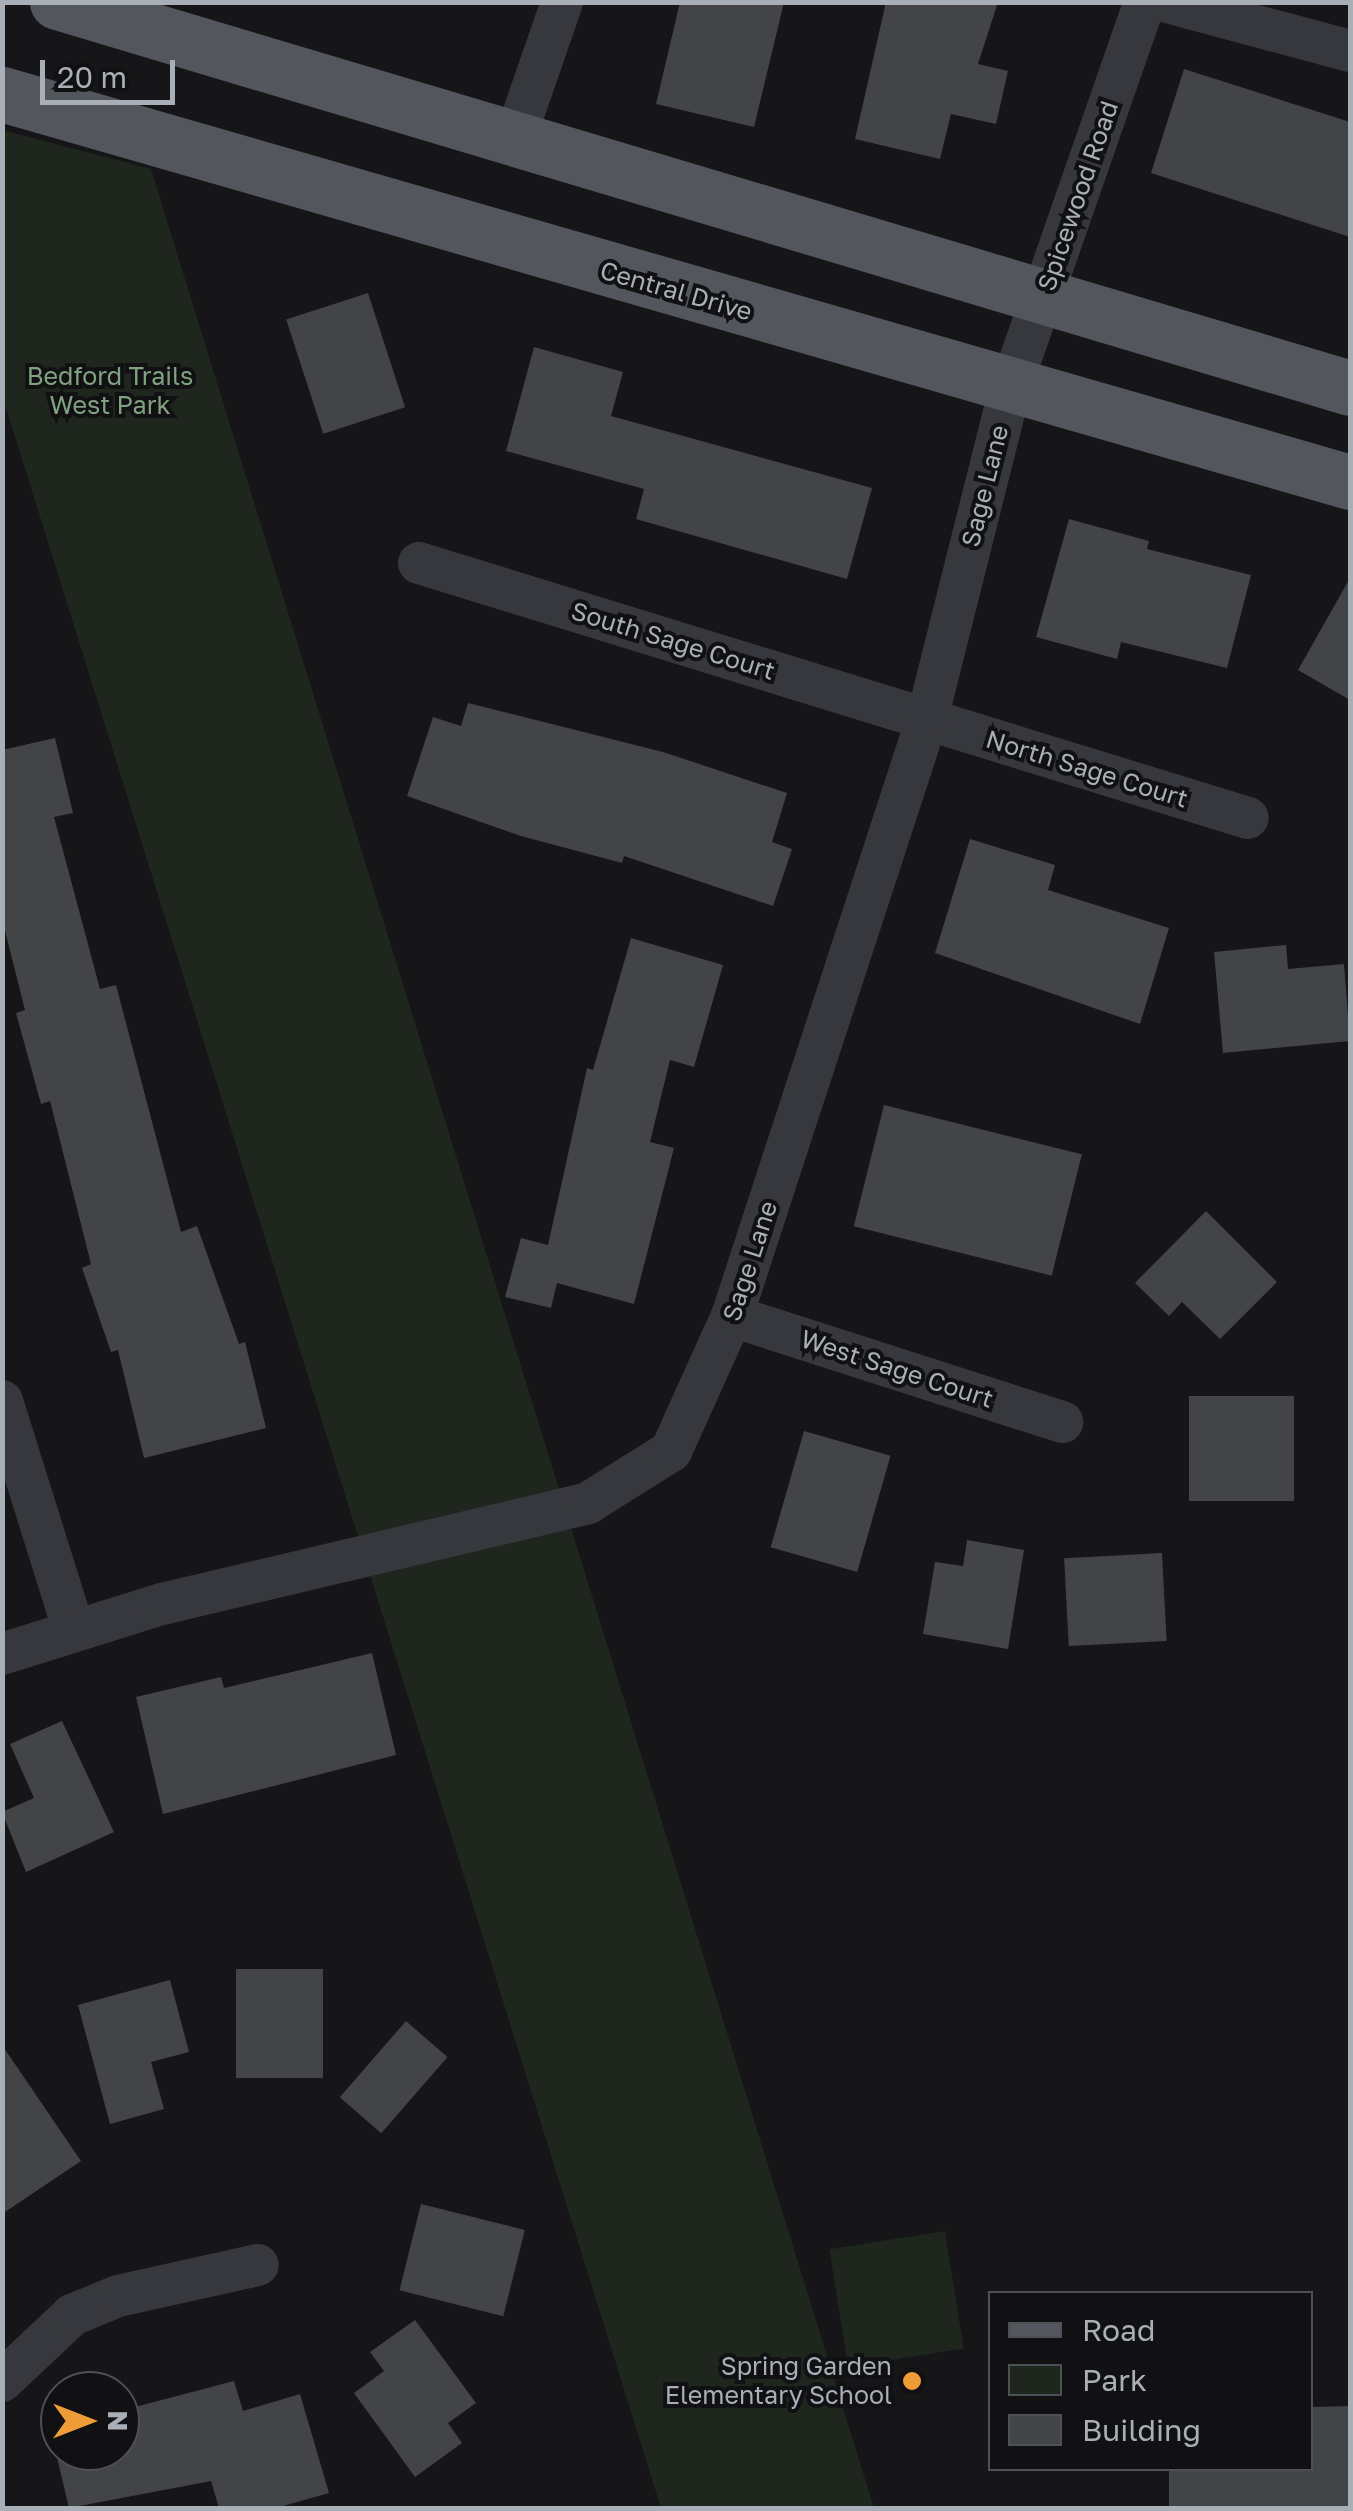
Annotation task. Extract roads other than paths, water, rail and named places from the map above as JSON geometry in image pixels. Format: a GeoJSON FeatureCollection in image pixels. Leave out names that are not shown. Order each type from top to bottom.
{"type":"FeatureCollection","features":[{"type":"Feature","properties":{"kind":"main road"},"geometry":{"type":"LineString","coordinates":[[57,2],[1041,300],[1350,388]]}},
{"type":"Feature","properties":{"kind":"main road","name":"Central Drive"},"geometry":{"type":"LineString","coordinates":[[2,94],[1010,388],[1350,482]]}},
{"type":"Feature","properties":{"kind":"street"},"geometry":{"type":"LineString","coordinates":[[515,138],[562,2]]}},
{"type":"Feature","properties":{"kind":"street","name":"Spicewood Road"},"geometry":{"type":"LineString","coordinates":[[1010,388],[1145,2]]}},
{"type":"Feature","properties":{"kind":"street"},"geometry":{"type":"LineString","coordinates":[[1167,2],[1350,51]]}},
{"type":"Feature","properties":{"kind":"street","name":"Sage Lane"},"geometry":{"type":"LineString","coordinates":[[2,1654],[73,1628],[588,1503],[672,1451],[732,1316],[927,719],[1010,388]]}},
{"type":"Feature","properties":{"kind":"street","name":"South Sage Court"},"geometry":{"type":"LineString","coordinates":[[419,563],[927,719]]}},
{"type":"Feature","properties":{"kind":"street","name":"North Sage Court"},"geometry":{"type":"LineString","coordinates":[[927,719],[1248,818]]}},
{"type":"Feature","properties":{"kind":"street","name":"West Sage Court"},"geometry":{"type":"LineString","coordinates":[[732,1316],[1062,1422]]}},
{"type":"Feature","properties":{"kind":"street"},"geometry":{"type":"LineString","coordinates":[[2,1401],[73,1628]]}},
{"type":"Feature","properties":{"kind":"street"},"geometry":{"type":"LineString","coordinates":[[2,2381],[72,2315],[118,2296],[258,2265]]}},
{"type":"Feature","properties":{"kind":"place","name":"Spring Garden Elementary School"},"geometry":{"type":"Point","coordinates":[912,2381]}},
{"type":"Feature","properties":{"kind":"park label","name":"Bedford Trails West Park"},"geometry":{"type":"Point","coordinates":[110,392]}}]}
